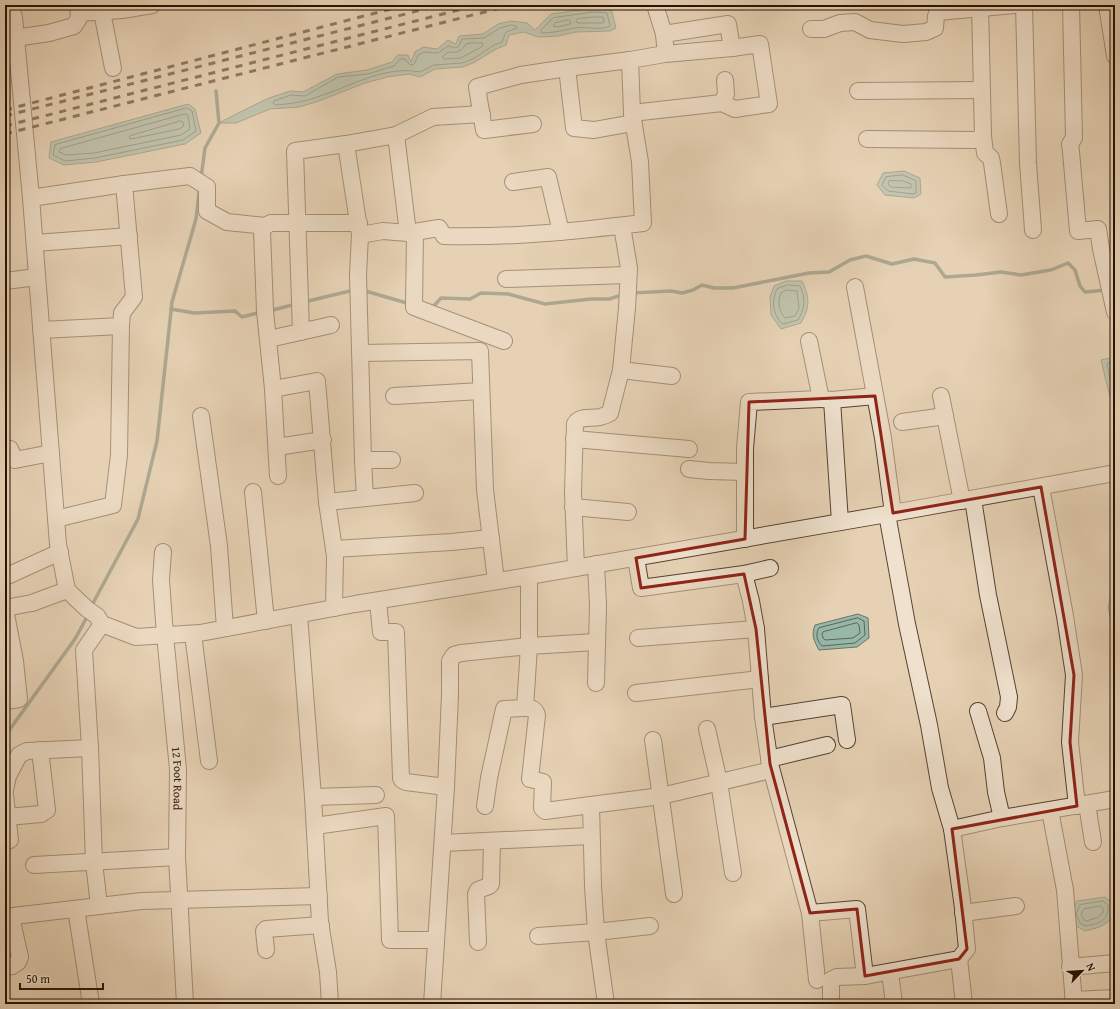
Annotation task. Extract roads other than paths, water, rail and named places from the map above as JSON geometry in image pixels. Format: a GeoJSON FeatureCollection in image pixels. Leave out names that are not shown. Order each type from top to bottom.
{"type":"FeatureCollection","features":[{"type":"Feature","properties":{"kind":"street"},"geometry":{"type":"LineString","coordinates":[[10,5],[14,17],[15,38],[12,72],[31,198],[56,519],[67,590],[95,616],[136,637],[193,634],[334,608],[890,514],[1115,473]]}},
{"type":"Feature","properties":{"kind":"street"},"geometry":{"type":"LineString","coordinates":[[15,38],[49,33],[74,26],[79,18],[78,9],[102,12],[152,5]]}},
{"type":"Feature","properties":{"kind":"street"},"geometry":{"type":"LineString","coordinates":[[655,5],[664,34],[665,54]]}},
{"type":"Feature","properties":{"kind":"street"},"geometry":{"type":"LineString","coordinates":[[811,29],[824,29],[840,23],[855,22],[870,30],[903,34],[926,32],[935,28],[936,16],[938,12],[1014,5]]}},
{"type":"Feature","properties":{"kind":"street"},"geometry":{"type":"LineString","coordinates":[[1024,5],[1028,163],[1033,230]]}},
{"type":"Feature","properties":{"kind":"street"},"geometry":{"type":"LineString","coordinates":[[1070,5],[1074,138],[1070,144],[1078,231],[1098,229],[1115,312]]}},
{"type":"Feature","properties":{"kind":"street"},"geometry":{"type":"LineString","coordinates":[[1107,5],[1115,56]]}},
{"type":"Feature","properties":{"kind":"street"},"geometry":{"type":"LineString","coordinates":[[980,7],[983,136],[985,153],[991,158],[999,214]]}},
{"type":"Feature","properties":{"kind":"street"},"geometry":{"type":"LineString","coordinates":[[102,12],[113,68]]}},
{"type":"Feature","properties":{"kind":"street"},"geometry":{"type":"LineString","coordinates":[[664,34],[728,24],[732,48]]}},
{"type":"Feature","properties":{"kind":"street"},"geometry":{"type":"LineString","coordinates":[[533,124],[484,130],[477,87],[521,75],[567,68],[665,54],[760,44],[769,104],[735,109],[722,102],[632,118],[594,130],[574,128],[567,68]]}},
{"type":"Feature","properties":{"kind":"street"},"geometry":{"type":"LineString","coordinates":[[31,198],[190,176],[207,187],[207,211],[227,222],[264,226],[271,223],[298,222],[383,231],[412,232],[439,228],[444,236],[486,237],[561,232],[643,223],[640,162],[632,118],[630,60]]}},
{"type":"Feature","properties":{"kind":"street"},"geometry":{"type":"LineString","coordinates":[[722,102],[726,94],[725,80]]}},
{"type":"Feature","properties":{"kind":"street"},"geometry":{"type":"LineString","coordinates":[[858,91],[982,90]]}},
{"type":"Feature","properties":{"kind":"street"},"geometry":{"type":"LineString","coordinates":[[301,332],[295,151],[396,135],[433,117],[482,114]]}},
{"type":"Feature","properties":{"kind":"street"},"geometry":{"type":"LineString","coordinates":[[396,135],[412,232],[414,307],[504,342]]}},
{"type":"Feature","properties":{"kind":"street"},"geometry":{"type":"LineString","coordinates":[[867,139],[976,140],[983,136]]}},
{"type":"Feature","properties":{"kind":"street"},"geometry":{"type":"LineString","coordinates":[[346,144],[359,229],[358,275],[365,498]]}},
{"type":"Feature","properties":{"kind":"street"},"geometry":{"type":"LineString","coordinates":[[513,182],[548,177],[561,232]]}},
{"type":"Feature","properties":{"kind":"street"},"geometry":{"type":"LineString","coordinates":[[56,519],[113,505],[119,455],[122,313],[134,297],[124,184]]}},
{"type":"Feature","properties":{"kind":"street"},"geometry":{"type":"LineString","coordinates":[[264,226],[262,231],[265,311],[273,389],[278,476]]}},
{"type":"Feature","properties":{"kind":"street"},"geometry":{"type":"LineString","coordinates":[[576,568],[573,507],[575,424],[577,420],[581,418],[599,418],[610,413],[621,370],[629,268],[622,226]]}},
{"type":"Feature","properties":{"kind":"street"},"geometry":{"type":"LineString","coordinates":[[35,243],[129,236]]}},
{"type":"Feature","properties":{"kind":"street"},"geometry":{"type":"LineString","coordinates":[[506,279],[628,275]]}},
{"type":"Feature","properties":{"kind":"street"},"geometry":{"type":"LineString","coordinates":[[5,281],[37,277]]}},
{"type":"Feature","properties":{"kind":"street"},"geometry":{"type":"LineString","coordinates":[[831,1004],[831,980],[837,977],[865,976],[958,959],[967,949],[952,829],[940,788],[929,725],[907,624],[890,514],[875,396],[855,287]]}},
{"type":"Feature","properties":{"kind":"street"},"geometry":{"type":"LineString","coordinates":[[268,338],[331,325]]}},
{"type":"Feature","properties":{"kind":"street"},"geometry":{"type":"LineString","coordinates":[[41,330],[121,326]]}},
{"type":"Feature","properties":{"kind":"street"},"geometry":{"type":"LineString","coordinates":[[809,342],[827,400],[840,522]]}},
{"type":"Feature","properties":{"kind":"street"},"geometry":{"type":"LineString","coordinates":[[361,353],[480,351],[485,490],[496,581]]}},
{"type":"Feature","properties":{"kind":"street"},"geometry":{"type":"LineString","coordinates":[[621,370],[672,376]]}},
{"type":"Feature","properties":{"kind":"street"},"geometry":{"type":"LineString","coordinates":[[273,389],[318,381],[327,502],[334,549],[334,608]]}},
{"type":"Feature","properties":{"kind":"street"},"geometry":{"type":"LineString","coordinates":[[394,396],[481,391]]}},
{"type":"Feature","properties":{"kind":"street"},"geometry":{"type":"LineString","coordinates":[[745,539],[745,448],[749,402],[827,400],[875,396]]}},
{"type":"Feature","properties":{"kind":"street"},"geometry":{"type":"LineString","coordinates":[[942,396],[945,416],[967,500],[1009,697],[1006,713]]}},
{"type":"Feature","properties":{"kind":"street"},"geometry":{"type":"LineString","coordinates":[[201,416],[219,546],[226,628]]}},
{"type":"Feature","properties":{"kind":"street"},"geometry":{"type":"LineString","coordinates":[[902,422],[945,416]]}},
{"type":"Feature","properties":{"kind":"street"},"geometry":{"type":"LineString","coordinates":[[574,439],[689,449]]}},
{"type":"Feature","properties":{"kind":"street"},"geometry":{"type":"LineString","coordinates":[[277,447],[323,440]]}},
{"type":"Feature","properties":{"kind":"street"},"geometry":{"type":"LineString","coordinates":[[5,450],[10,449],[15,460],[51,453]]}},
{"type":"Feature","properties":{"kind":"street"},"geometry":{"type":"LineString","coordinates":[[363,460],[392,460]]}},
{"type":"Feature","properties":{"kind":"street"},"geometry":{"type":"LineString","coordinates":[[689,468],[709,471],[745,472]]}},
{"type":"Feature","properties":{"kind":"street"},"geometry":{"type":"LineString","coordinates":[[1041,487],[1065,616],[1074,676],[1070,742],[1082,805],[1093,842]]}},
{"type":"Feature","properties":{"kind":"street"},"geometry":{"type":"LineString","coordinates":[[253,492],[266,621]]}},
{"type":"Feature","properties":{"kind":"street"},"geometry":{"type":"LineString","coordinates":[[327,502],[415,493]]}},
{"type":"Feature","properties":{"kind":"street"},"geometry":{"type":"LineString","coordinates":[[573,507],[628,512]]}},
{"type":"Feature","properties":{"kind":"street"},"geometry":{"type":"LineString","coordinates":[[334,549],[451,542],[490,538]]}},
{"type":"Feature","properties":{"kind":"street"},"geometry":{"type":"LineString","coordinates":[[5,577],[60,552]]}},
{"type":"Feature","properties":{"kind":"street","name":"12 Foot Road"},"geometry":{"type":"LineString","coordinates":[[163,552],[161,580],[178,769],[177,856],[185,1004]]}},
{"type":"Feature","properties":{"kind":"street"},"geometry":{"type":"LineString","coordinates":[[636,558],[641,588],[744,574],[770,568]]}},
{"type":"Feature","properties":{"kind":"street"},"geometry":{"type":"LineString","coordinates":[[596,564],[598,604],[596,683]]}},
{"type":"Feature","properties":{"kind":"street"},"geometry":{"type":"LineString","coordinates":[[744,574],[752,601],[756,629],[763,717],[770,764],[810,913],[817,980]]}},
{"type":"Feature","properties":{"kind":"street"},"geometry":{"type":"LineString","coordinates":[[525,708],[529,646],[529,576]]}},
{"type":"Feature","properties":{"kind":"street"},"geometry":{"type":"LineString","coordinates":[[5,701],[19,699],[15,661],[5,609],[32,603],[67,590]]}},
{"type":"Feature","properties":{"kind":"street"},"geometry":{"type":"LineString","coordinates":[[378,601],[381,632],[396,632],[401,778],[406,782],[446,787]]}},
{"type":"Feature","properties":{"kind":"street"},"geometry":{"type":"LineString","coordinates":[[299,615],[315,826],[318,896],[328,972],[330,1004]]}},
{"type":"Feature","properties":{"kind":"street"},"geometry":{"type":"LineString","coordinates":[[95,616],[84,650],[90,748],[94,862],[99,906]]}},
{"type":"Feature","properties":{"kind":"street"},"geometry":{"type":"LineString","coordinates":[[638,638],[756,629]]}},
{"type":"Feature","properties":{"kind":"street"},"geometry":{"type":"LineString","coordinates":[[193,634],[209,761]]}},
{"type":"Feature","properties":{"kind":"street"},"geometry":{"type":"LineString","coordinates":[[432,1004],[446,787],[450,661],[454,655],[461,653],[529,646],[596,642]]}},
{"type":"Feature","properties":{"kind":"street"},"geometry":{"type":"LineString","coordinates":[[636,693],[760,679]]}},
{"type":"Feature","properties":{"kind":"street"},"geometry":{"type":"LineString","coordinates":[[763,717],[842,705],[847,740]]}},
{"type":"Feature","properties":{"kind":"street"},"geometry":{"type":"LineString","coordinates":[[485,806],[489,778],[504,709],[525,708],[536,711],[537,714],[529,777],[530,780],[543,782],[543,810],[547,811],[661,796],[719,782],[828,745]]}},
{"type":"Feature","properties":{"kind":"street"},"geometry":{"type":"LineString","coordinates":[[978,711],[992,758],[996,792],[1002,818]]}},
{"type":"Feature","properties":{"kind":"street"},"geometry":{"type":"LineString","coordinates":[[707,729],[719,782],[733,873]]}},
{"type":"Feature","properties":{"kind":"street"},"geometry":{"type":"LineString","coordinates":[[653,740],[674,894]]}},
{"type":"Feature","properties":{"kind":"street"},"geometry":{"type":"LineString","coordinates":[[5,790],[8,776],[19,755],[27,751],[90,748]]}},
{"type":"Feature","properties":{"kind":"street"},"geometry":{"type":"LineString","coordinates":[[7,817],[41,814],[47,810],[40,750]]}},
{"type":"Feature","properties":{"kind":"street"},"geometry":{"type":"LineString","coordinates":[[5,795],[10,840],[5,840]]}},
{"type":"Feature","properties":{"kind":"street"},"geometry":{"type":"LineString","coordinates":[[313,797],[376,795]]}},
{"type":"Feature","properties":{"kind":"street"},"geometry":{"type":"LineString","coordinates":[[952,829],[1002,818],[1115,799]]}},
{"type":"Feature","properties":{"kind":"street"},"geometry":{"type":"LineString","coordinates":[[591,805],[596,932],[606,1004]]}},
{"type":"Feature","properties":{"kind":"street"},"geometry":{"type":"LineString","coordinates":[[1050,810],[1065,890],[1073,1002],[1115,998]]}},
{"type":"Feature","properties":{"kind":"street"},"geometry":{"type":"LineString","coordinates":[[315,826],[386,816],[390,940],[430,940],[436,942]]}},
{"type":"Feature","properties":{"kind":"street"},"geometry":{"type":"LineString","coordinates":[[442,843],[592,836]]}},
{"type":"Feature","properties":{"kind":"street"},"geometry":{"type":"LineString","coordinates":[[478,942],[476,894],[478,890],[491,884],[492,841]]}},
{"type":"Feature","properties":{"kind":"street"},"geometry":{"type":"LineString","coordinates":[[34,865],[177,856]]}},
{"type":"Feature","properties":{"kind":"street"},"geometry":{"type":"LineString","coordinates":[[5,967],[12,966],[18,962],[20,957],[8,917],[142,901],[318,896]]}},
{"type":"Feature","properties":{"kind":"street"},"geometry":{"type":"LineString","coordinates":[[963,913],[1016,906]]}},
{"type":"Feature","properties":{"kind":"street"},"geometry":{"type":"LineString","coordinates":[[76,909],[91,1004]]}},
{"type":"Feature","properties":{"kind":"street"},"geometry":{"type":"LineString","coordinates":[[810,913],[857,909],[865,976]]}},
{"type":"Feature","properties":{"kind":"street"},"geometry":{"type":"LineString","coordinates":[[266,950],[264,931],[266,929],[321,925]]}},
{"type":"Feature","properties":{"kind":"street"},"geometry":{"type":"LineString","coordinates":[[538,936],[650,926]]}},
{"type":"Feature","properties":{"kind":"street"},"geometry":{"type":"LineString","coordinates":[[958,959],[964,1004]]}},
{"type":"Feature","properties":{"kind":"street"},"geometry":{"type":"LineString","coordinates":[[1070,967],[1115,963]]}},
{"type":"Feature","properties":{"kind":"street"},"geometry":{"type":"LineString","coordinates":[[890,972],[894,1004]]}},
{"type":"Feature","properties":{"kind":"water"},"geometry":{"type":"Polygon","coordinates":[[[593,8],[611,8],[616,28],[610,31],[576,32],[558,36],[538,37],[524,32],[509,35],[506,45],[463,67],[435,69],[420,77],[409,74],[387,77],[365,83],[299,107],[270,109],[236,123],[219,123],[269,98],[290,91],[303,92],[337,74],[367,70],[392,62],[398,55],[408,55],[411,62],[415,52],[423,47],[437,49],[448,40],[456,44],[459,36],[483,34],[498,24],[511,21],[527,23],[535,30],[551,14],[593,8]]]}},
{"type":"Feature","properties":{"kind":"water"},"geometry":{"type":"Polygon","coordinates":[[[188,104],[195,109],[201,133],[185,144],[96,162],[64,165],[49,158],[51,142],[188,104]]]}},
{"type":"Feature","properties":{"kind":"water"},"geometry":{"type":"Polygon","coordinates":[[[904,171],[920,178],[921,194],[914,198],[885,195],[877,185],[883,173],[904,171]]]}},
{"type":"Feature","properties":{"kind":"water"},"geometry":{"type":"Polygon","coordinates":[[[786,281],[802,281],[808,302],[806,312],[801,323],[781,329],[771,315],[770,297],[774,286],[786,281]]]}},
{"type":"Feature","properties":{"kind":"water"},"geometry":{"type":"Polygon","coordinates":[[[1115,357],[1115,413],[1114,414],[1101,360],[1115,357]]]}},
{"type":"Feature","properties":{"kind":"water"},"geometry":{"type":"Polygon","coordinates":[[[1115,588],[1115,626],[1112,625],[1108,607],[1112,590],[1115,588]]]}},
{"type":"Feature","properties":{"kind":"water"},"geometry":{"type":"Polygon","coordinates":[[[858,614],[868,618],[869,638],[857,647],[819,650],[813,632],[815,625],[858,614]]]}},
{"type":"Feature","properties":{"kind":"water"},"geometry":{"type":"Polygon","coordinates":[[[1105,897],[1112,903],[1112,916],[1108,922],[1104,925],[1085,931],[1076,926],[1071,914],[1077,901],[1105,897]]]}},
{"type":"Feature","properties":{"kind":"waterway"},"geometry":{"type":"LineString","coordinates":[[201,178],[205,148],[219,123],[216,91]]}},
{"type":"Feature","properties":{"kind":"waterway"},"geometry":{"type":"LineString","coordinates":[[91,607],[138,519],[157,441],[172,302],[196,219],[199,192]]}},
{"type":"Feature","properties":{"kind":"waterway"},"geometry":{"type":"LineString","coordinates":[[632,293],[671,291],[682,293],[693,290],[702,285],[714,288],[733,288],[809,273],[829,272],[850,260],[866,256],[892,264],[914,259],[935,263],[945,277],[1001,272],[1021,275],[1051,270],[1068,263],[1075,270],[1080,286],[1085,292],[1106,290]]}},
{"type":"Feature","properties":{"kind":"waterway"},"geometry":{"type":"LineString","coordinates":[[304,302],[354,290]]}},
{"type":"Feature","properties":{"kind":"waterway"},"geometry":{"type":"LineString","coordinates":[[362,290],[410,304]]}},
{"type":"Feature","properties":{"kind":"waterway"},"geometry":{"type":"LineString","coordinates":[[431,309],[441,298],[470,299],[481,293],[508,294],[545,304],[591,299],[609,299],[622,295]]}},
{"type":"Feature","properties":{"kind":"waterway"},"geometry":{"type":"LineString","coordinates":[[269,311],[296,304]]}},
{"type":"Feature","properties":{"kind":"waterway"},"geometry":{"type":"LineString","coordinates":[[171,309],[194,313],[235,311],[242,317],[261,312]]}},
{"type":"Feature","properties":{"kind":"waterway"},"geometry":{"type":"LineString","coordinates":[[5,736],[75,639],[88,615]]}},
{"type":"Feature","properties":{"kind":"railway"},"geometry":{"type":"LineString","coordinates":[[5,110],[406,5]]}},
{"type":"Feature","properties":{"kind":"railway"},"geometry":{"type":"LineString","coordinates":[[5,116],[441,5]]}},
{"type":"Feature","properties":{"kind":"railway"},"geometry":{"type":"LineString","coordinates":[[5,126],[478,5]]}},
{"type":"Feature","properties":{"kind":"railway"},"geometry":{"type":"LineString","coordinates":[[5,134],[512,5]]}}]}
